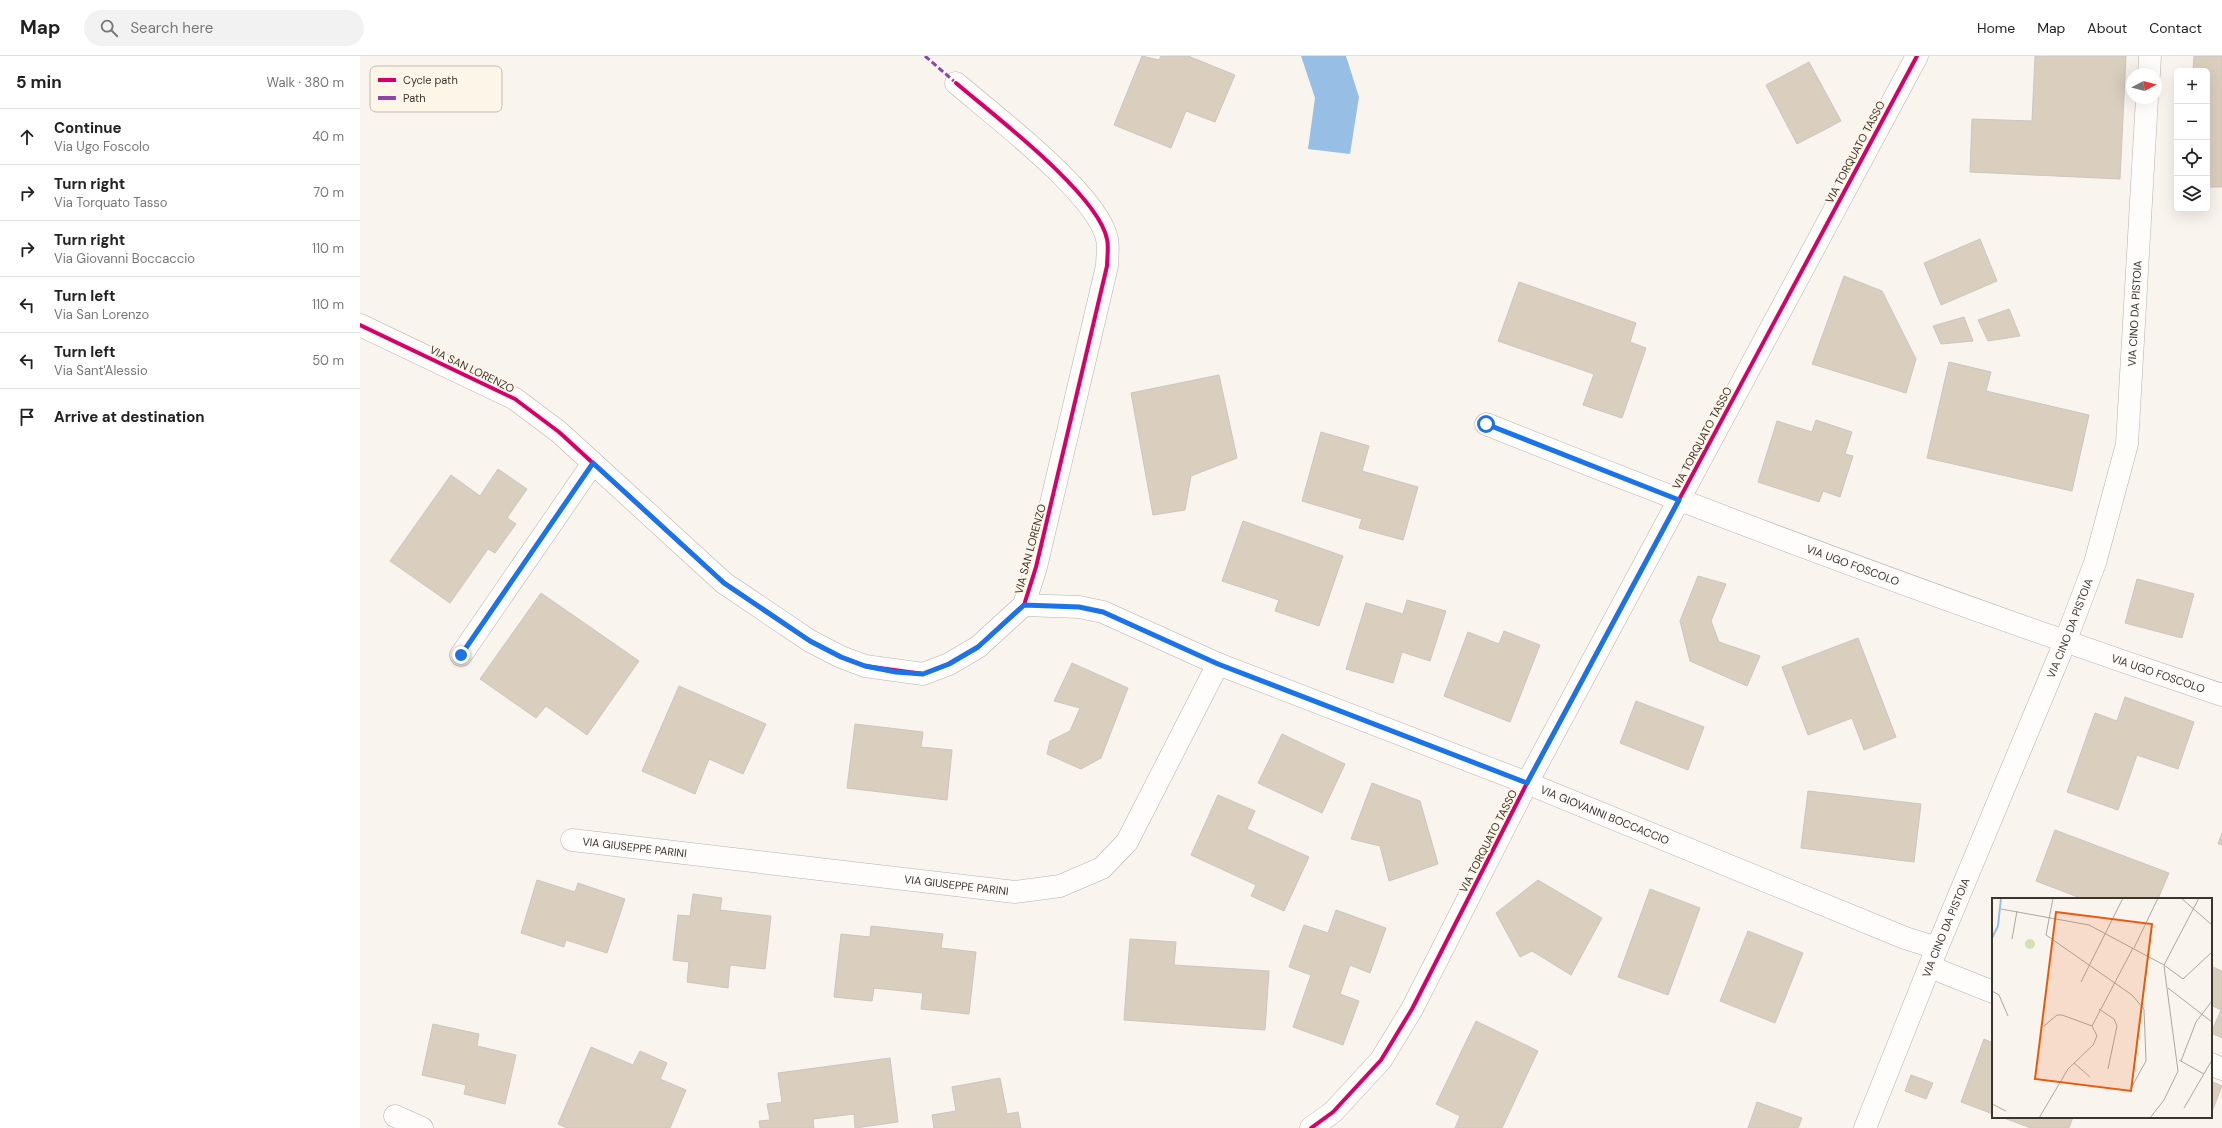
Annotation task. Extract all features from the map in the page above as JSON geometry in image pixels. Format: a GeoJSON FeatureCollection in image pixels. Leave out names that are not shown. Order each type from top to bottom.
{"type":"FeatureCollection","features":[{"type":"Feature","properties":{"kind":"street","name":"VIA TORQUATO TASSO"},"geometry":{"type":"LineString","coordinates":[[1311,1128],[1332,1112],[1381,1060],[1412,1010],[1527,783],[1917,56]]}},
{"type":"Feature","properties":{"kind":"street"},"geometry":{"type":"LineString","coordinates":[[2149,68],[2150,56]]}},
{"type":"Feature","properties":{"kind":"street","name":"VIA SAN LORENZO"},"geometry":{"type":"LineString","coordinates":[[360,325],[515,399],[559,432],[724,583],[810,641],[841,657],[865,666],[896,672],[923,674],[949,664],[978,647],[1024,605],[1036,567],[1107,266],[1107,239],[1096,214],[1068,180],[956,83]]}},
{"type":"Feature","properties":{"kind":"street","name":"VIA CINO DA PISTOIA"},"geometry":{"type":"LineString","coordinates":[[1866,1128],[1934,958],[2065,642],[2095,563],[2127,444],[2148,104]]}},
{"type":"Feature","properties":{"kind":"street","name":"VIA UGO FOSCOLO"},"geometry":{"type":"LineString","coordinates":[[1486,424],[1679,500],[2065,642],[2222,695]]}},
{"type":"Feature","properties":{"kind":"street"},"geometry":{"type":"LineString","coordinates":[[461,655],[593,463]]}},
{"type":"Feature","properties":{"kind":"street","name":"VIA GIOVANNI BOCCACCIO"},"geometry":{"type":"LineString","coordinates":[[1024,605],[1079,607],[1103,612],[1218,664],[1527,783],[1906,938],[1934,958],[1992,991]]}},
{"type":"Feature","properties":{"kind":"street","name":"VIA GIUSEPPE PARINI"},"geometry":{"type":"LineString","coordinates":[[572,840],[1015,892],[1060,886],[1102,868],[1127,842],[1218,664]]}},
{"type":"Feature","properties":{"kind":"street"},"geometry":{"type":"LineString","coordinates":[[2212,1064],[2222,1068]]}},
{"type":"Feature","properties":{"kind":"street"},"geometry":{"type":"LineString","coordinates":[[395,1116],[422,1128]]}},
{"type":"Feature","properties":{"kind":"water"},"geometry":{"type":"Polygon","coordinates":[[[1301,56],[1346,56],[1359,97],[1350,154],[1308,149],[1315,98],[1301,56]]]}},
{"type":"Feature","properties":{"kind":"building"},"geometry":{"type":"Polygon","coordinates":[[[1142,56],[1159,60],[1161,56],[1188,56],[1235,75],[1215,122],[1186,111],[1171,148],[1114,125],[1142,56]]]}},
{"type":"Feature","properties":{"kind":"building"},"geometry":{"type":"Polygon","coordinates":[[[2035,56],[2126,56],[2120,179],[1970,172],[1972,119],[2032,121],[2035,56]]]}},
{"type":"Feature","properties":{"kind":"building"},"geometry":{"type":"Polygon","coordinates":[[[2194,56],[2222,56],[2222,187],[2210,187],[2210,68],[2193,68],[2194,56]]]}},
{"type":"Feature","properties":{"kind":"building"},"geometry":{"type":"Polygon","coordinates":[[[1809,62],[1841,121],[1797,144],[1766,85],[1809,62]]]}},
{"type":"Feature","properties":{"kind":"building"},"geometry":{"type":"Polygon","coordinates":[[[1980,239],[1997,281],[1941,305],[1924,263],[1980,239]]]}},
{"type":"Feature","properties":{"kind":"building"},"geometry":{"type":"Polygon","coordinates":[[[1844,276],[1882,291],[1916,359],[1906,393],[1812,364],[1844,276]]]}},
{"type":"Feature","properties":{"kind":"building"},"geometry":{"type":"Polygon","coordinates":[[[1519,282],[1636,323],[1630,342],[1646,348],[1622,418],[1583,405],[1594,374],[1498,341],[1519,282]]]}},
{"type":"Feature","properties":{"kind":"building"},"geometry":{"type":"Polygon","coordinates":[[[2009,309],[2020,336],[1988,341],[1978,320],[2009,309]]]}},
{"type":"Feature","properties":{"kind":"building"},"geometry":{"type":"Polygon","coordinates":[[[1964,317],[1973,341],[1941,344],[1933,326],[1964,317]]]}},
{"type":"Feature","properties":{"kind":"building"},"geometry":{"type":"Polygon","coordinates":[[[1949,362],[1991,372],[1986,391],[2089,415],[2072,491],[1927,458],[1949,362]]]}},
{"type":"Feature","properties":{"kind":"building"},"geometry":{"type":"Polygon","coordinates":[[[1219,375],[1237,458],[1191,476],[1185,510],[1153,515],[1131,393],[1219,375]]]}},
{"type":"Feature","properties":{"kind":"building"},"geometry":{"type":"Polygon","coordinates":[[[1816,420],[1852,432],[1845,454],[1853,456],[1840,497],[1823,491],[1819,502],[1758,482],[1777,421],[1812,432],[1816,420]]]}},
{"type":"Feature","properties":{"kind":"building"},"geometry":{"type":"Polygon","coordinates":[[[1321,432],[1369,446],[1362,471],[1418,487],[1403,540],[1359,528],[1362,519],[1302,501],[1321,432]]]}},
{"type":"Feature","properties":{"kind":"building"},"geometry":{"type":"Polygon","coordinates":[[[498,469],[527,489],[507,518],[516,524],[495,553],[488,549],[450,603],[390,561],[451,475],[480,496],[498,469]]]}},
{"type":"Feature","properties":{"kind":"building"},"geometry":{"type":"Polygon","coordinates":[[[1243,521],[1343,556],[1319,626],[1275,611],[1279,600],[1222,581],[1243,521]]]}},
{"type":"Feature","properties":{"kind":"building"},"geometry":{"type":"Polygon","coordinates":[[[1698,576],[1726,584],[1711,621],[1719,642],[1760,656],[1747,686],[1690,661],[1680,621],[1698,576]]]}},
{"type":"Feature","properties":{"kind":"building"},"geometry":{"type":"Polygon","coordinates":[[[2137,579],[2194,594],[2182,638],[2125,623],[2137,579]]]}},
{"type":"Feature","properties":{"kind":"building"},"geometry":{"type":"Polygon","coordinates":[[[541,593],[639,661],[587,735],[546,706],[536,718],[480,679],[541,593]]]}},
{"type":"Feature","properties":{"kind":"building"},"geometry":{"type":"Polygon","coordinates":[[[1407,600],[1446,611],[1430,661],[1402,652],[1393,683],[1346,669],[1366,603],[1403,614],[1407,600]]]}},
{"type":"Feature","properties":{"kind":"building"},"geometry":{"type":"Polygon","coordinates":[[[1504,631],[1540,645],[1510,722],[1444,696],[1468,632],[1499,644],[1504,631]]]}},
{"type":"Feature","properties":{"kind":"building"},"geometry":{"type":"Polygon","coordinates":[[[1858,638],[1896,737],[1864,750],[1852,718],[1808,735],[1782,667],[1858,638]]]}},
{"type":"Feature","properties":{"kind":"building"},"geometry":{"type":"Polygon","coordinates":[[[1072,663],[1128,688],[1101,758],[1081,769],[1047,754],[1050,741],[1070,731],[1080,708],[1054,701],[1072,663]]]}},
{"type":"Feature","properties":{"kind":"building"},"geometry":{"type":"Polygon","coordinates":[[[679,686],[766,724],[743,774],[709,759],[695,794],[642,771],[679,686]]]}},
{"type":"Feature","properties":{"kind":"building"},"geometry":{"type":"Polygon","coordinates":[[[2125,697],[2194,722],[2178,769],[2137,755],[2118,810],[2067,792],[2095,713],[2117,721],[2125,697]]]}},
{"type":"Feature","properties":{"kind":"building"},"geometry":{"type":"Polygon","coordinates":[[[1636,701],[1704,727],[1688,770],[1620,743],[1636,701]]]}},
{"type":"Feature","properties":{"kind":"building"},"geometry":{"type":"Polygon","coordinates":[[[855,724],[923,732],[921,747],[952,750],[947,800],[847,788],[855,724]]]}},
{"type":"Feature","properties":{"kind":"building"},"geometry":{"type":"Polygon","coordinates":[[[1282,734],[1345,764],[1322,813],[1258,783],[1282,734]]]}},
{"type":"Feature","properties":{"kind":"building"},"geometry":{"type":"Polygon","coordinates":[[[1372,783],[1420,801],[1438,864],[1389,881],[1380,846],[1351,839],[1372,783]]]}},
{"type":"Feature","properties":{"kind":"building"},"geometry":{"type":"Polygon","coordinates":[[[1808,791],[1921,804],[1914,862],[1801,848],[1808,791]]]}},
{"type":"Feature","properties":{"kind":"building"},"geometry":{"type":"Polygon","coordinates":[[[1218,795],[1255,811],[1247,829],[1309,857],[1284,911],[1251,896],[1256,885],[1191,855],[1218,795]]]}},
{"type":"Feature","properties":{"kind":"building"},"geometry":{"type":"Polygon","coordinates":[[[2055,830],[2169,873],[2158,898],[2080,898],[2036,881],[2055,830]]]}},
{"type":"Feature","properties":{"kind":"building"},"geometry":{"type":"Polygon","coordinates":[[[2222,833],[2222,845],[2218,844],[2222,833]]]}},
{"type":"Feature","properties":{"kind":"building"},"geometry":{"type":"Polygon","coordinates":[[[537,880],[575,892],[578,883],[625,899],[607,953],[566,940],[564,947],[521,933],[537,880]]]}},
{"type":"Feature","properties":{"kind":"building"},"geometry":{"type":"Polygon","coordinates":[[[1538,880],[1602,918],[1571,975],[1532,951],[1520,957],[1496,913],[1538,880]]]}},
{"type":"Feature","properties":{"kind":"building"},"geometry":{"type":"Polygon","coordinates":[[[1650,889],[1700,908],[1668,995],[1618,977],[1650,889]]]}},
{"type":"Feature","properties":{"kind":"building"},"geometry":{"type":"Polygon","coordinates":[[[693,894],[722,898],[720,910],[771,916],[765,969],[730,965],[728,988],[687,982],[689,962],[673,960],[678,915],[690,916],[693,894]]]}},
{"type":"Feature","properties":{"kind":"building"},"geometry":{"type":"Polygon","coordinates":[[[1336,910],[1386,928],[1370,973],[1350,965],[1340,994],[1359,1001],[1343,1045],[1293,1027],[1311,975],[1289,967],[1304,925],[1328,933],[1336,910]]]}},
{"type":"Feature","properties":{"kind":"building"},"geometry":{"type":"Polygon","coordinates":[[[871,926],[943,934],[941,948],[976,952],[969,1014],[921,1009],[923,993],[874,988],[872,1001],[834,997],[841,934],[870,937],[871,926]]]}},
{"type":"Feature","properties":{"kind":"building"},"geometry":{"type":"Polygon","coordinates":[[[1748,931],[1803,953],[1775,1023],[1720,1001],[1748,931]]]}},
{"type":"Feature","properties":{"kind":"building"},"geometry":{"type":"Polygon","coordinates":[[[1130,939],[1176,942],[1174,965],[1269,971],[1265,1030],[1124,1020],[1130,939]]]}},
{"type":"Feature","properties":{"kind":"building"},"geometry":{"type":"Polygon","coordinates":[[[2212,966],[2222,971],[2222,1038],[2212,1033],[2221,1010],[2212,1006],[2212,966]]]}},
{"type":"Feature","properties":{"kind":"building"},"geometry":{"type":"Polygon","coordinates":[[[1476,1021],[1538,1051],[1502,1128],[1455,1128],[1460,1116],[1436,1104],[1476,1021]]]}},
{"type":"Feature","properties":{"kind":"building"},"geometry":{"type":"Polygon","coordinates":[[[433,1024],[479,1034],[477,1046],[516,1055],[505,1104],[464,1094],[466,1085],[422,1075],[433,1024]]]}},
{"type":"Feature","properties":{"kind":"building"},"geometry":{"type":"Polygon","coordinates":[[[1984,1039],[1992,1043],[1992,1114],[1961,1102],[1984,1039]]]}},
{"type":"Feature","properties":{"kind":"building"},"geometry":{"type":"Polygon","coordinates":[[[591,1047],[633,1065],[640,1051],[667,1063],[660,1079],[686,1090],[670,1128],[567,1128],[558,1124],[591,1047]]]}},
{"type":"Feature","properties":{"kind":"building"},"geometry":{"type":"Polygon","coordinates":[[[890,1058],[898,1122],[855,1128],[854,1114],[813,1119],[814,1128],[760,1128],[759,1121],[770,1120],[767,1104],[782,1102],[778,1073],[890,1058]]]}},
{"type":"Feature","properties":{"kind":"building"},"geometry":{"type":"Polygon","coordinates":[[[1911,1075],[1933,1083],[1926,1099],[1905,1091],[1911,1075]]]}},
{"type":"Feature","properties":{"kind":"building"},"geometry":{"type":"Polygon","coordinates":[[[1000,1078],[1007,1114],[1018,1112],[1021,1128],[934,1128],[932,1115],[956,1111],[952,1087],[1000,1078]]]}},
{"type":"Feature","properties":{"kind":"building"},"geometry":{"type":"Polygon","coordinates":[[[2212,1081],[2222,1086],[2212,1111],[2212,1081]]]}},
{"type":"Feature","properties":{"kind":"building"},"geometry":{"type":"Polygon","coordinates":[[[1757,1102],[1802,1118],[1798,1128],[1748,1128],[1757,1102]]]}},
{"type":"Feature","properties":{"kind":"building"},"geometry":{"type":"Polygon","coordinates":[[[2004,1118],[2073,1118],[2069,1128],[2031,1128],[2004,1118]]]}},
{"type":"Feature","properties":{"kind":"marked path"},"geometry":{"type":"LineString","coordinates":[[925,56],[956,83]]}},
{"type":"Feature","properties":{"kind":"cycle path"},"geometry":{"type":"LineString","coordinates":[[1311,1128],[1333,1112],[1381,1060],[1412,1009],[1527,783],[1917,56]]}},
{"type":"Feature","properties":{"kind":"cycle path"},"geometry":{"type":"LineString","coordinates":[[360,325],[515,399],[559,432],[724,583],[810,641],[841,657],[865,666],[923,674],[949,664],[978,647],[1024,605],[1036,567],[1107,266],[1108,249],[1107,239],[1099,221],[1085,200],[1065,178],[1017,134],[956,83]]}},
{"type":"Feature","properties":{"kind":"route"},"geometry":{"type":"LineString","coordinates":[[461,655],[593,463],[724,583],[810,641],[841,657],[865,666],[896,672],[923,674],[949,664],[978,647],[1024,605],[1079,607],[1103,612],[1218,664],[1527,783],[1679,500],[1486,424]]}}]}
